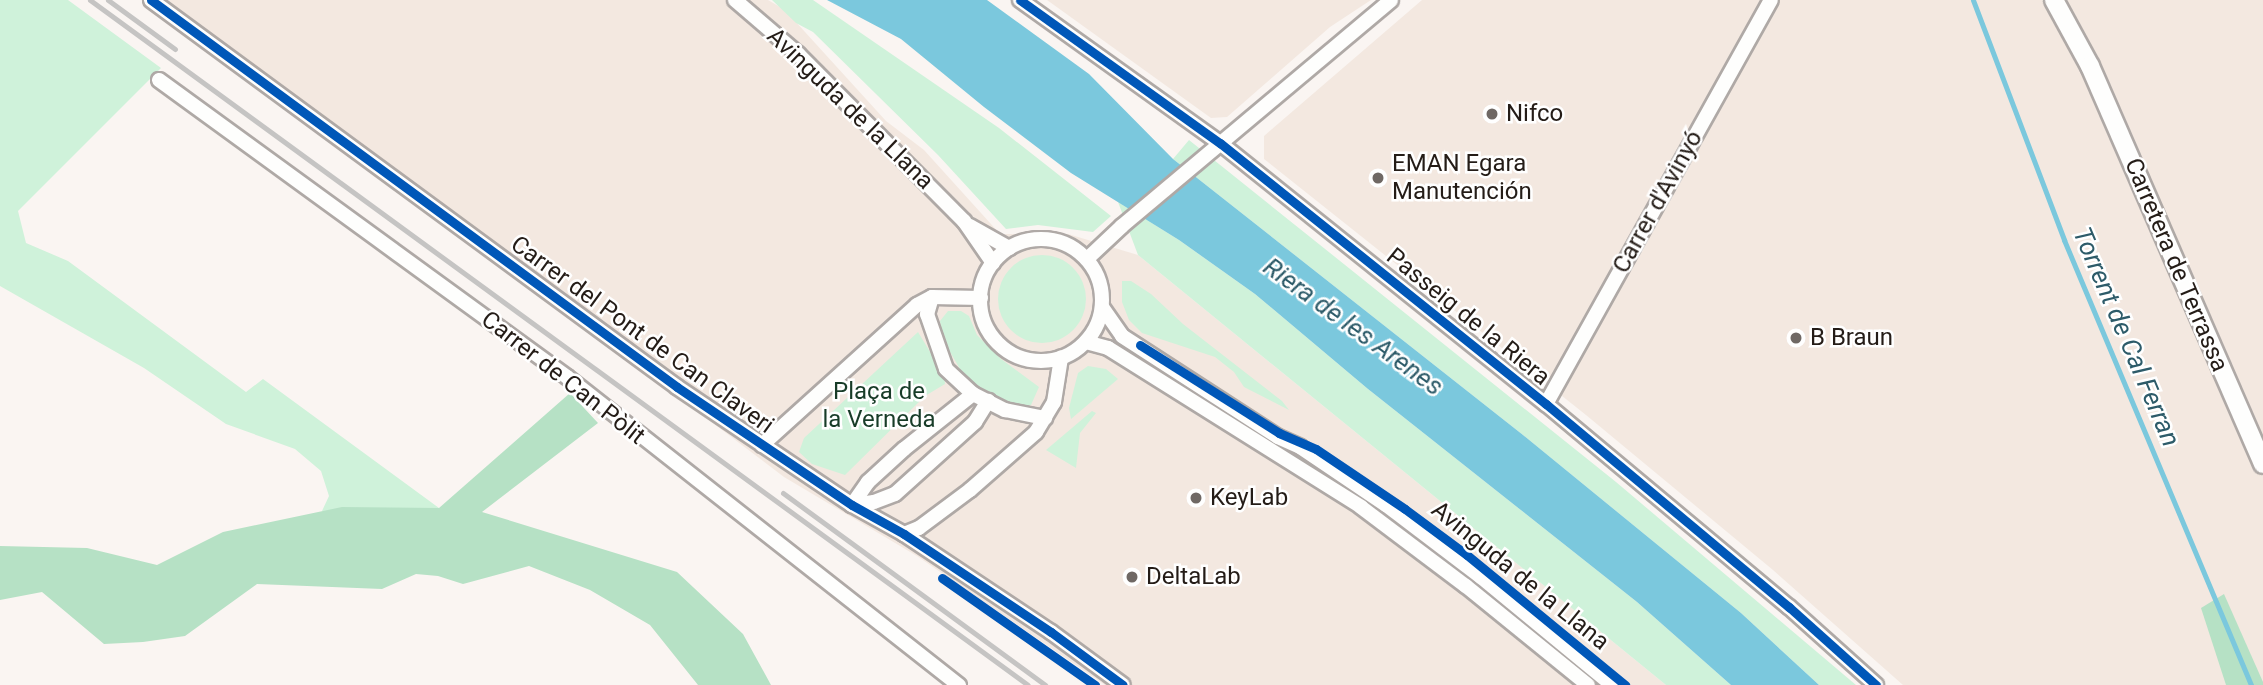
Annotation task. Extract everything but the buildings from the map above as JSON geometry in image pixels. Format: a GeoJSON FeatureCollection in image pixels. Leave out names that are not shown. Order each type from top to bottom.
{"type":"FeatureCollection","features":[{"type":"Feature","properties":{"kind":"street","name":"Carrer del Pont de Can Claveri"},"geometry":{"type":"LineString","coordinates":[[150,0],[677,387],[852,505],[904,534],[1051,632],[1123,685]]}},
{"type":"Feature","properties":{"kind":"street","name":"Avinguda de la Llana"},"geometry":{"type":"LineString","coordinates":[[735,0],[798,54],[964,221],[993,262]]}},
{"type":"Feature","properties":{"kind":"street","name":"Passeig de la Riera"},"geometry":{"type":"LineString","coordinates":[[1020,0],[1220,143],[1546,404],[1795,612],[1877,685]]}},
{"type":"Feature","properties":{"kind":"street"},"geometry":{"type":"LineString","coordinates":[[1087,259],[1122,226],[1391,0]]}},
{"type":"Feature","properties":{"kind":"street","name":"Carrer d'Avinyó"},"geometry":{"type":"LineString","coordinates":[[1546,404],[1771,0]]}},
{"type":"Feature","properties":{"kind":"street"},"geometry":{"type":"LineString","coordinates":[[2054,0],[2090,66]]}},
{"type":"Feature","properties":{"kind":"street"},"geometry":{"type":"LineString","coordinates":[[2066,0],[2090,66]]}},
{"type":"Feature","properties":{"kind":"street","name":"Carretera de Terrassa"},"geometry":{"type":"LineString","coordinates":[[2090,66],[2263,464]]}},
{"type":"Feature","properties":{"kind":"street","name":"Carrer de Can Pòlit"},"geometry":{"type":"LineString","coordinates":[[159,80],[567,377],[959,685]]}},
{"type":"Feature","properties":{"kind":"street","name":"Avinguda de la Llana"},"geometry":{"type":"LineString","coordinates":[[964,221],[1009,248]]}},
{"type":"Feature","properties":{"kind":"street"},"geometry":{"type":"LineString","coordinates":[[1050,239],[1070,246],[1087,259],[1101,285],[1102,307],[1097,324],[1086,342],[1061,358],[1031,361],[999,345],[982,316],[982,285],[993,262],[1009,248],[1028,240],[1050,239]]}},
{"type":"Feature","properties":{"kind":"street"},"geometry":{"type":"LineString","coordinates":[[762,445],[917,306],[932,297],[981,298]]}},
{"type":"Feature","properties":{"kind":"street"},"geometry":{"type":"LineString","coordinates":[[932,297],[927,314],[933,341],[946,369],[973,394],[1005,410],[1045,418]]}},
{"type":"Feature","properties":{"kind":"street","name":"Avinguda de la Llana"},"geometry":{"type":"LineString","coordinates":[[1102,307],[1122,336],[1278,437],[1300,447],[1386,505],[1481,577],[1612,685]]}},
{"type":"Feature","properties":{"kind":"street","name":"Avinguda de la Llana"},"geometry":{"type":"LineString","coordinates":[[1086,342],[1108,348],[1361,508],[1465,586],[1588,685]]}},
{"type":"Feature","properties":{"kind":"street"},"geometry":{"type":"LineString","coordinates":[[904,534],[919,528],[970,490],[1036,432],[1054,402],[1061,358]]}},
{"type":"Feature","properties":{"kind":"street"},"geometry":{"type":"LineString","coordinates":[[852,505],[868,482],[904,449],[973,394]]}},
{"type":"Feature","properties":{"kind":"street"},"geometry":{"type":"LineString","coordinates":[[852,505],[874,502],[895,494],[975,422],[988,401]]}},
{"type":"Feature","properties":{"kind":"shaded area"},"geometry":{"type":"Polygon","coordinates":[[[141,0],[768,0],[785,10],[886,121],[924,150],[1000,234],[1068,234],[1138,255],[1666,685],[1105,685],[917,556],[784,477],[560,307],[141,0]]]}},
{"type":"Feature","properties":{"kind":"shaded area"},"geometry":{"type":"Polygon","coordinates":[[[1047,0],[1371,0],[1330,27],[1227,117],[1211,118],[1047,0]]]}},
{"type":"Feature","properties":{"kind":"shaded area"},"geometry":{"type":"Polygon","coordinates":[[[1422,0],[2263,0],[2263,685],[1903,685],[1773,570],[1586,415],[1264,159],[1264,136],[1422,0]]]}},
{"type":"Feature","properties":{"kind":"green space"},"geometry":{"type":"Polygon","coordinates":[[[0,0],[68,0],[161,68],[18,211],[26,243],[68,261],[246,392],[263,379],[439,508],[322,511],[329,496],[321,471],[295,449],[226,424],[144,368],[0,286],[0,0]]]}},
{"type":"Feature","properties":{"kind":"green space"},"geometry":{"type":"Polygon","coordinates":[[[772,0],[813,0],[999,128],[1111,216],[1093,232],[1038,225],[1006,229],[938,155],[813,32],[796,23],[772,0]]]}},
{"type":"Feature","properties":{"kind":"green space"},"geometry":{"type":"Polygon","coordinates":[[[1189,140],[1616,482],[1856,685],[1819,685],[1741,613],[1523,435],[1173,159],[1189,140]]]}},
{"type":"Feature","properties":{"kind":"green space"},"geometry":{"type":"Polygon","coordinates":[[[1118,202],[1179,240],[1255,294],[1368,389],[1637,602],[1731,685],[1666,685],[1138,255],[1118,202]]]}},
{"type":"Feature","properties":{"kind":"green space"},"geometry":{"type":"Polygon","coordinates":[[[1033,255],[1051,255],[1067,262],[1079,274],[1086,290],[1086,308],[1079,324],[1067,336],[1051,343],[1033,343],[1017,336],[1005,324],[998,308],[998,290],[1005,274],[1017,262],[1033,255]]]}},
{"type":"Feature","properties":{"kind":"green space"},"geometry":{"type":"Polygon","coordinates":[[[1122,281],[1131,281],[1151,294],[1183,324],[1282,401],[1289,410],[1244,387],[1234,372],[1215,357],[1142,333],[1129,320],[1122,302],[1122,281]]]}},
{"type":"Feature","properties":{"kind":"green space"},"geometry":{"type":"Polygon","coordinates":[[[948,311],[961,311],[969,316],[977,335],[1001,359],[1039,387],[1031,405],[1019,407],[990,395],[964,376],[942,338],[940,321],[948,311]]]}},
{"type":"Feature","properties":{"kind":"green space","name":"Plaça de la Verneda"},"geometry":{"type":"Polygon","coordinates":[[[918,332],[944,375],[945,384],[925,396],[845,475],[812,464],[799,452],[804,438],[918,332]]]}},
{"type":"Feature","properties":{"kind":"green space"},"geometry":{"type":"Polygon","coordinates":[[[1088,366],[1106,369],[1118,379],[1071,419],[1069,408],[1078,373],[1088,366]]]}},
{"type":"Feature","properties":{"kind":"green space"},"geometry":{"type":"Polygon","coordinates":[[[570,393],[598,423],[482,512],[677,572],[743,634],[771,685],[698,685],[650,625],[590,590],[529,566],[463,584],[438,576],[416,574],[382,589],[257,584],[185,636],[143,642],[104,644],[42,592],[0,600],[0,546],[87,548],[157,565],[223,532],[342,507],[439,508],[570,393]]]}},
{"type":"Feature","properties":{"kind":"green space"},"geometry":{"type":"Polygon","coordinates":[[[1092,411],[1096,413],[1080,433],[1076,468],[1046,450],[1092,411]]]}},
{"type":"Feature","properties":{"kind":"green space"},"geometry":{"type":"Polygon","coordinates":[[[2224,594],[2263,685],[2226,685],[2201,608],[2224,594]]]}},
{"type":"Feature","properties":{"kind":"water","name":"Riera de les Arenes"},"geometry":{"type":"Polygon","coordinates":[[[827,0],[987,0],[1089,74],[1173,159],[1523,435],[1741,613],[1819,685],[1731,685],[1637,602],[1368,389],[1255,294],[1179,240],[1071,173],[901,39],[827,0]]]}},
{"type":"Feature","properties":{"kind":"waterway","name":"Torrent de Cal Ferran"},"geometry":{"type":"LineString","coordinates":[[1973,0],[2064,240],[2251,685]]}},
{"type":"Feature","properties":{"kind":"railway"},"geometry":{"type":"LineString","coordinates":[[90,0],[1028,685]]}},
{"type":"Feature","properties":{"kind":"railway"},"geometry":{"type":"LineString","coordinates":[[108,0],[175,49]]}},
{"type":"Feature","properties":{"kind":"railway"},"geometry":{"type":"LineString","coordinates":[[783,493],[1045,685]]}},
{"type":"Feature","properties":{"kind":"cycle path"},"geometry":{"type":"LineString","coordinates":[[151,0],[677,387],[852,505],[904,534],[1051,632],[1123,685]]}},
{"type":"Feature","properties":{"kind":"cycle path"},"geometry":{"type":"LineString","coordinates":[[1020,0],[1220,143],[1546,404],[1789,607],[1876,685]]}},
{"type":"Feature","properties":{"kind":"cycle path"},"geometry":{"type":"LineString","coordinates":[[1140,345],[1279,433],[1316,449],[1405,509],[1467,555],[1625,685]]}},
{"type":"Feature","properties":{"kind":"cycle path"},"geometry":{"type":"LineString","coordinates":[[942,578],[1095,685]]}},
{"type":"Feature","properties":{"kind":"place","name":"Nifco"},"geometry":{"type":"Point","coordinates":[1492,114]}},
{"type":"Feature","properties":{"kind":"place","name":"EMAN Egara Manutención"},"geometry":{"type":"Point","coordinates":[1378,178]}},
{"type":"Feature","properties":{"kind":"place","name":"B Braun"},"geometry":{"type":"Point","coordinates":[1796,338]}},
{"type":"Feature","properties":{"kind":"place","name":"KeyLab"},"geometry":{"type":"Point","coordinates":[1196,498]}},
{"type":"Feature","properties":{"kind":"place","name":"DeltaLab"},"geometry":{"type":"Point","coordinates":[1132,577]}}]}
